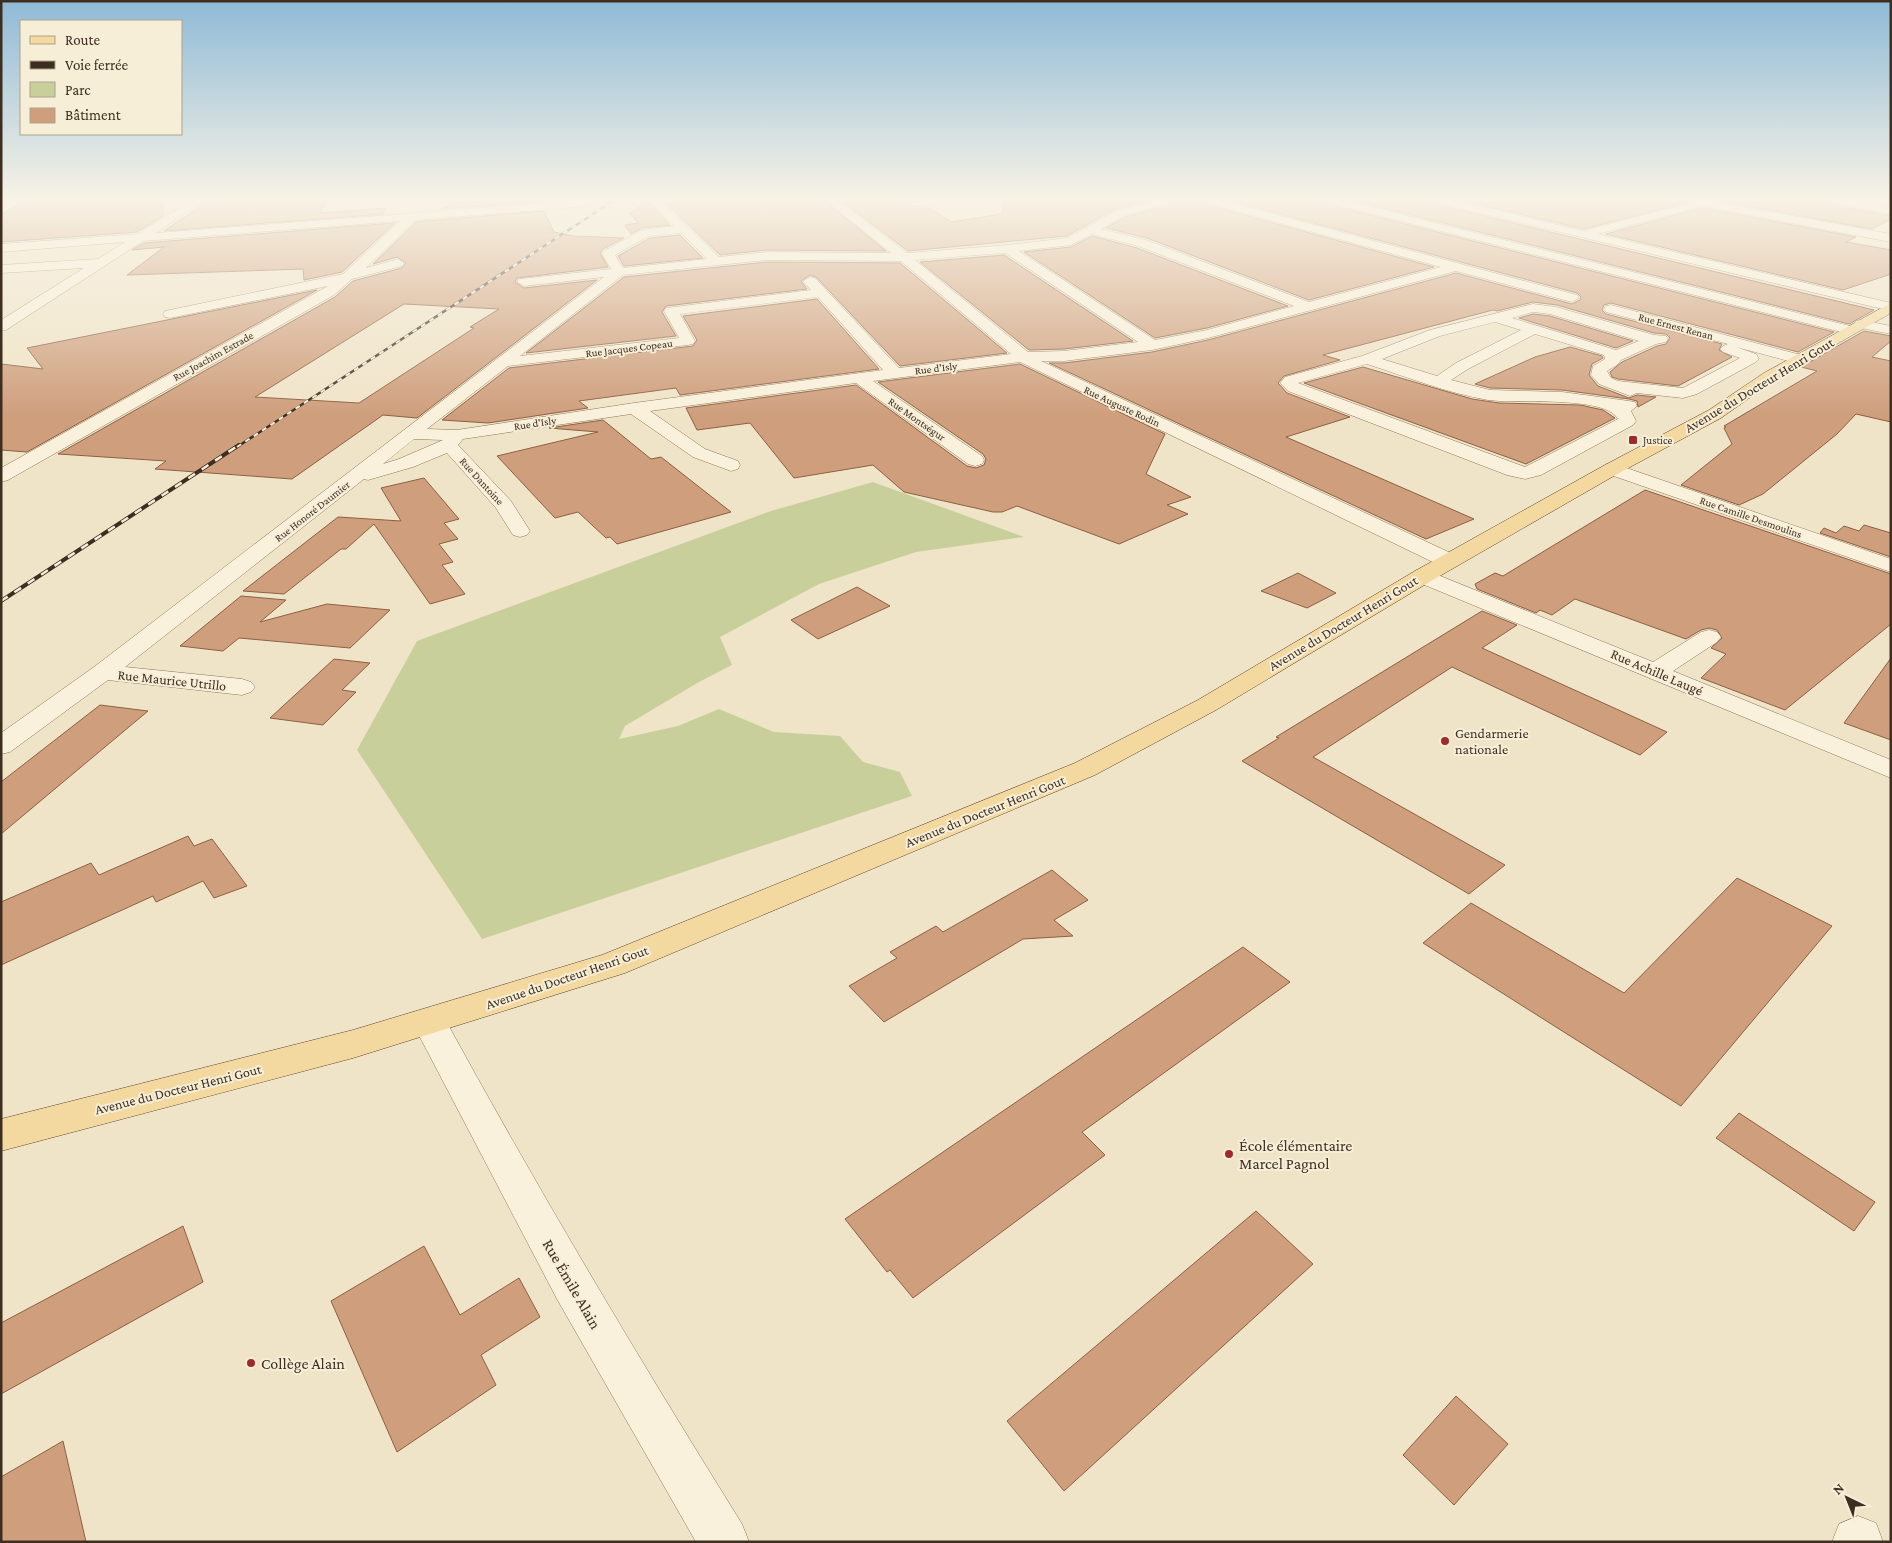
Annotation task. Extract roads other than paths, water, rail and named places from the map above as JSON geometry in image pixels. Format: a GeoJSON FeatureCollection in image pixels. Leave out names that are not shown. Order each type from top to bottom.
{"type":"FeatureCollection","features":[{"type":"Feature","properties":{"kind":"main road","name":"Avenue du Docteur Henri Gout"},"geometry":{"type":"LineString","coordinates":[[1,1135],[353,1044],[613,964],[1085,769],[1207,705],[1449,561],[1612,469],[1715,414],[1770,376],[1891,307]]}},
{"type":"Feature","properties":{"kind":"street"},"geometry":{"type":"LineString","coordinates":[[1,327],[88,271]]}},
{"type":"Feature","properties":{"kind":"street","name":"Rue Joachim Estrade"},"geometry":{"type":"LineString","coordinates":[[1,476],[328,292],[355,271]]}},
{"type":"Feature","properties":{"kind":"street"},"geometry":{"type":"LineString","coordinates":[[170,314],[370,271]]}},
{"type":"Feature","properties":{"kind":"street"},"geometry":{"type":"LineString","coordinates":[[524,282],[628,271]]}},
{"type":"Feature","properties":{"kind":"street"},"geometry":{"type":"LineString","coordinates":[[801,271],[895,373]]}},
{"type":"Feature","properties":{"kind":"street","name":"Rue Auguste Rodin"},"geometry":{"type":"LineString","coordinates":[[922,271],[1030,362],[1449,561]]}},
{"type":"Feature","properties":{"kind":"street"},"geometry":{"type":"LineString","coordinates":[[1040,271],[1152,346]]}},
{"type":"Feature","properties":{"kind":"street"},"geometry":{"type":"LineString","coordinates":[[1215,271],[1309,307]]}},
{"type":"Feature","properties":{"kind":"street","name":"Rue d'Isly"},"geometry":{"type":"LineString","coordinates":[[411,434],[453,441],[634,408],[1022,357],[1064,356],[1152,346],[1208,334],[1447,271]]}},
{"type":"Feature","properties":{"kind":"street"},"geometry":{"type":"LineString","coordinates":[[1469,271],[1581,301]]}},
{"type":"Feature","properties":{"kind":"street"},"geometry":{"type":"LineString","coordinates":[[1577,276],[1593,271]]}},
{"type":"Feature","properties":{"kind":"street"},"geometry":{"type":"LineString","coordinates":[[1616,271],[1855,327],[1891,330]]}},
{"type":"Feature","properties":{"kind":"street"},"geometry":{"type":"LineString","coordinates":[[1737,271],[1891,307]]}},
{"type":"Feature","properties":{"kind":"street","name":"Rue Honoré Daumier"},"geometry":{"type":"LineString","coordinates":[[1,746],[103,672],[619,272]]}},
{"type":"Feature","properties":{"kind":"street"},"geometry":{"type":"LineString","coordinates":[[1533,288],[1560,281]]}},
{"type":"Feature","properties":{"kind":"street","name":"Rue Jacques Copeau"},"geometry":{"type":"LineString","coordinates":[[505,361],[521,362],[688,341],[671,311],[821,293]]}},
{"type":"Feature","properties":{"kind":"street","name":"Rue Ernest Renan"},"geometry":{"type":"LineString","coordinates":[[1601,306],[1800,359]]}},
{"type":"Feature","properties":{"kind":"street"},"geometry":{"type":"LineString","coordinates":[[1610,402],[1626,414],[1626,422],[1534,471],[1525,473],[1514,472],[1294,388],[1288,384],[1292,380],[1367,359],[1435,333],[1526,309],[1542,308],[1653,340],[1690,340],[1752,357],[1691,391],[1683,393],[1614,385]]}},
{"type":"Feature","properties":{"kind":"street"},"geometry":{"type":"LineString","coordinates":[[1494,317],[1594,347],[1609,352],[1614,357]]}},
{"type":"Feature","properties":{"kind":"street"},"geometry":{"type":"LineString","coordinates":[[1438,382],[1462,366],[1534,329]]}},
{"type":"Feature","properties":{"kind":"street"},"geometry":{"type":"LineString","coordinates":[[1653,340],[1614,357],[1612,362],[1599,369],[1599,375],[1614,385],[1666,401]]}},
{"type":"Feature","properties":{"kind":"street"},"geometry":{"type":"LineString","coordinates":[[1367,359],[1438,382],[1490,395],[1562,397],[1610,402],[1643,409]]}},
{"type":"Feature","properties":{"kind":"street","name":"Rue Montségur"},"geometry":{"type":"LineString","coordinates":[[859,378],[975,460]]}},
{"type":"Feature","properties":{"kind":"street"},"geometry":{"type":"LineString","coordinates":[[634,408],[699,453],[731,465]]}},
{"type":"Feature","properties":{"kind":"street"},"geometry":{"type":"LineString","coordinates":[[354,478],[406,463],[453,441]]}},
{"type":"Feature","properties":{"kind":"street","name":"Rue Dantoine"},"geometry":{"type":"LineString","coordinates":[[453,441],[456,451],[504,505],[520,531]]}},
{"type":"Feature","properties":{"kind":"street","name":"Rue Camille Desmoulins"},"geometry":{"type":"LineString","coordinates":[[1612,469],[1891,566]]}},
{"type":"Feature","properties":{"kind":"street","name":"Rue Achille Laugé"},"geometry":{"type":"LineString","coordinates":[[1423,576],[1891,770]]}},
{"type":"Feature","properties":{"kind":"street"},"geometry":{"type":"LineString","coordinates":[[1655,672],[1709,637]]}},
{"type":"Feature","properties":{"kind":"street","name":"Rue Maurice Utrillo"},"geometry":{"type":"LineString","coordinates":[[103,672],[242,687]]}},
{"type":"Feature","properties":{"kind":"street","name":"Rue Émile Alain"},"geometry":{"type":"LineString","coordinates":[[429,1022],[542,1233],[664,1444],[724,1542]]}},
{"type":"Feature","properties":{"kind":"railway"},"geometry":{"type":"LineString","coordinates":[[237,447],[506,271]]}},
{"type":"Feature","properties":{"kind":"railway"},"geometry":{"type":"LineString","coordinates":[[1,601],[239,445]]}},
{"type":"Feature","properties":{"kind":"place","name":"Justice"},"geometry":{"type":"Point","coordinates":[1633,440]}},
{"type":"Feature","properties":{"kind":"place","name":"Gendarmerie nationale"},"geometry":{"type":"Point","coordinates":[1445,741]}},
{"type":"Feature","properties":{"kind":"place","name":"École élémentaire Marcel Pagnol"},"geometry":{"type":"Point","coordinates":[1229,1154]}},
{"type":"Feature","properties":{"kind":"place","name":"Collège Alain"},"geometry":{"type":"Point","coordinates":[251,1363]}}]}
